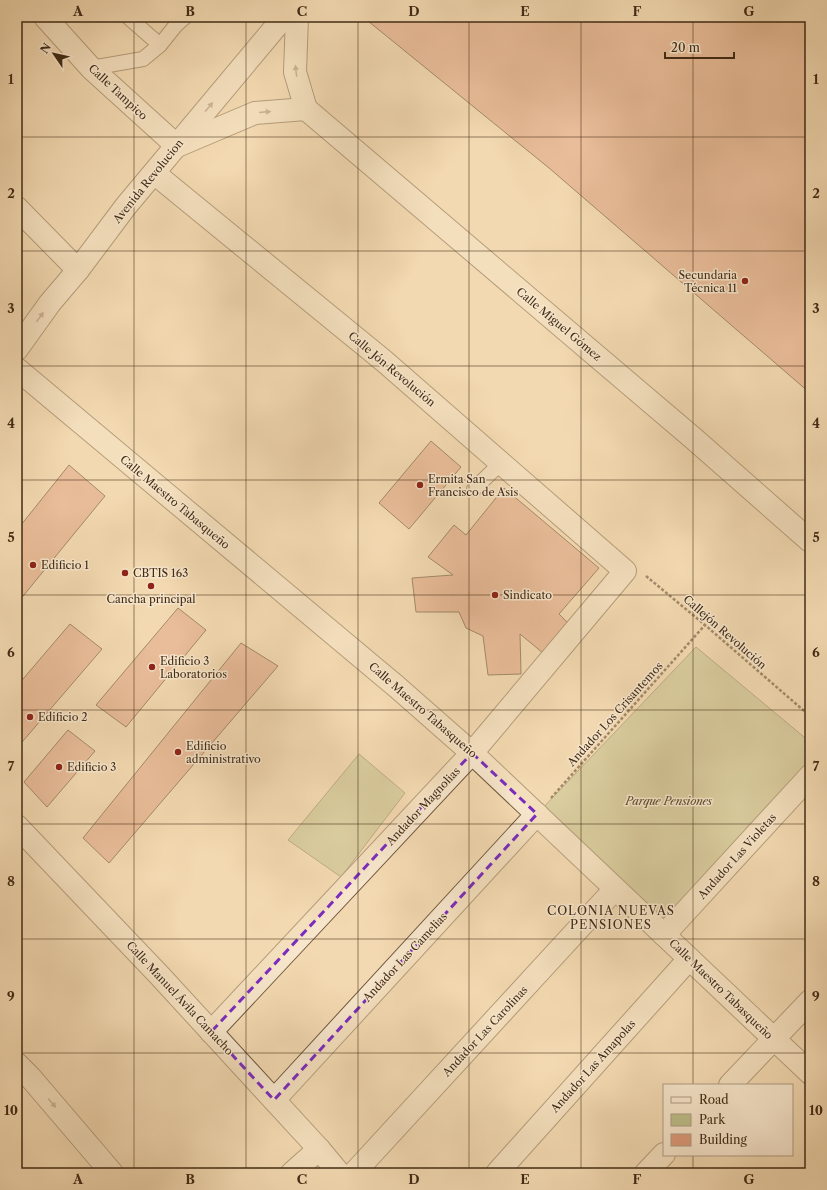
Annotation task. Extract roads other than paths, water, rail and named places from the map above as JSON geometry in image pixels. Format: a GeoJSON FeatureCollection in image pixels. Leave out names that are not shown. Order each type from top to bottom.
{"type":"FeatureCollection","features":[{"type":"Feature","properties":{"kind":"street","name":"Calle Tampico"},"geometry":{"type":"LineString","coordinates":[[45,17],[91,68],[177,146]]}},
{"type":"Feature","properties":{"kind":"street","name":"Avenida Revolucion"},"geometry":{"type":"LineString","coordinates":[[17,349],[126,206],[284,17]]}},
{"type":"Feature","properties":{"kind":"street"},"geometry":{"type":"LineString","coordinates":[[177,146],[255,113],[306,109],[295,72],[297,17]]}},
{"type":"Feature","properties":{"kind":"street","name":"Calle Miguel Gómez"},"geometry":{"type":"LineString","coordinates":[[306,109],[693,438],[810,541]]}},
{"type":"Feature","properties":{"kind":"street","name":"Calle Jón Revolución"},"geometry":{"type":"LineString","coordinates":[[154,173],[384,361],[625,571]]}},
{"type":"Feature","properties":{"kind":"street"},"geometry":{"type":"LineString","coordinates":[[17,208],[78,270]]}},
{"type":"Feature","properties":{"kind":"street","name":"Calle Maestro Tabasqueño"},"geometry":{"type":"LineString","coordinates":[[17,369],[397,687],[472,753],[810,1073]]}},
{"type":"Feature","properties":{"kind":"street","name":"Andador Magnolias"},"geometry":{"type":"LineString","coordinates":[[211,1032],[472,753],[625,571]]}},
{"type":"Feature","properties":{"kind":"street","name":"Andador Las Violetas"},"geometry":{"type":"LineString","coordinates":[[664,935],[810,776]]}},
{"type":"Feature","properties":{"kind":"street","name":"Andador Las Camelias"},"geometry":{"type":"LineString","coordinates":[[274,1100],[537,814]]}},
{"type":"Feature","properties":{"kind":"street","name":"Calle Manuel Ávila Camacho"},"geometry":{"type":"LineString","coordinates":[[17,826],[160,976],[319,1149],[338,1173]]}},
{"type":"Feature","properties":{"kind":"street","name":"Andador Las Carolinas"},"geometry":{"type":"LineString","coordinates":[[354,1173],[616,889]]}},
{"type":"Feature","properties":{"kind":"street","name":"Andador Las Amapolas"},"geometry":{"type":"LineString","coordinates":[[497,1173],[689,959]]}},
{"type":"Feature","properties":{"kind":"street"},"geometry":{"type":"LineString","coordinates":[[731,1084],[810,1001]]}},
{"type":"Feature","properties":{"kind":"street"},"geometry":{"type":"LineString","coordinates":[[21,1077],[112,1173]]}},
{"type":"Feature","properties":{"kind":"street"},"geometry":{"type":"LineString","coordinates":[[292,1173],[319,1149]]}},
{"type":"Feature","properties":{"kind":"street"},"geometry":{"type":"LineString","coordinates":[[646,1173],[663,1155]]}},
{"type":"Feature","properties":{"kind":"lane"},"geometry":{"type":"LineString","coordinates":[[128,17],[160,45]]}},
{"type":"Feature","properties":{"kind":"lane"},"geometry":{"type":"LineString","coordinates":[[91,68],[142,60],[160,45],[185,17]]}},
{"type":"Feature","properties":{"kind":"lane"},"geometry":{"type":"LineString","coordinates":[[474,489],[501,463]]}},
{"type":"Feature","properties":{"kind":"place","name":"Secundaria Técnica 11"},"geometry":{"type":"Point","coordinates":[745,281]}},
{"type":"Feature","properties":{"kind":"place","name":"Ermita San Francisco de Asis"},"geometry":{"type":"Point","coordinates":[420,485]}},
{"type":"Feature","properties":{"kind":"place","name":"Edificio 1"},"geometry":{"type":"Point","coordinates":[33,565]}},
{"type":"Feature","properties":{"kind":"place","name":"CBTIS 163"},"geometry":{"type":"Point","coordinates":[125,573]}},
{"type":"Feature","properties":{"kind":"place","name":"Cancha principal"},"geometry":{"type":"Point","coordinates":[151,586]}},
{"type":"Feature","properties":{"kind":"place","name":"Sindicato"},"geometry":{"type":"Point","coordinates":[495,595]}},
{"type":"Feature","properties":{"kind":"place","name":"Edificio 3 Laboratorios"},"geometry":{"type":"Point","coordinates":[152,667]}},
{"type":"Feature","properties":{"kind":"place","name":"Edificio 2"},"geometry":{"type":"Point","coordinates":[30,717]}},
{"type":"Feature","properties":{"kind":"place","name":"Edificio administrativo"},"geometry":{"type":"Point","coordinates":[178,752]}},
{"type":"Feature","properties":{"kind":"place","name":"Edificio 3"},"geometry":{"type":"Point","coordinates":[59,767]}},
{"type":"Feature","properties":{"kind":"district","name":"COLONIA NUEVAS PENSIONES"},"geometry":{"type":"Point","coordinates":[611,917]}},
{"type":"Feature","properties":{"kind":"park label","name":"Parque Pensiones"},"geometry":{"type":"Point","coordinates":[669,801]}}]}
